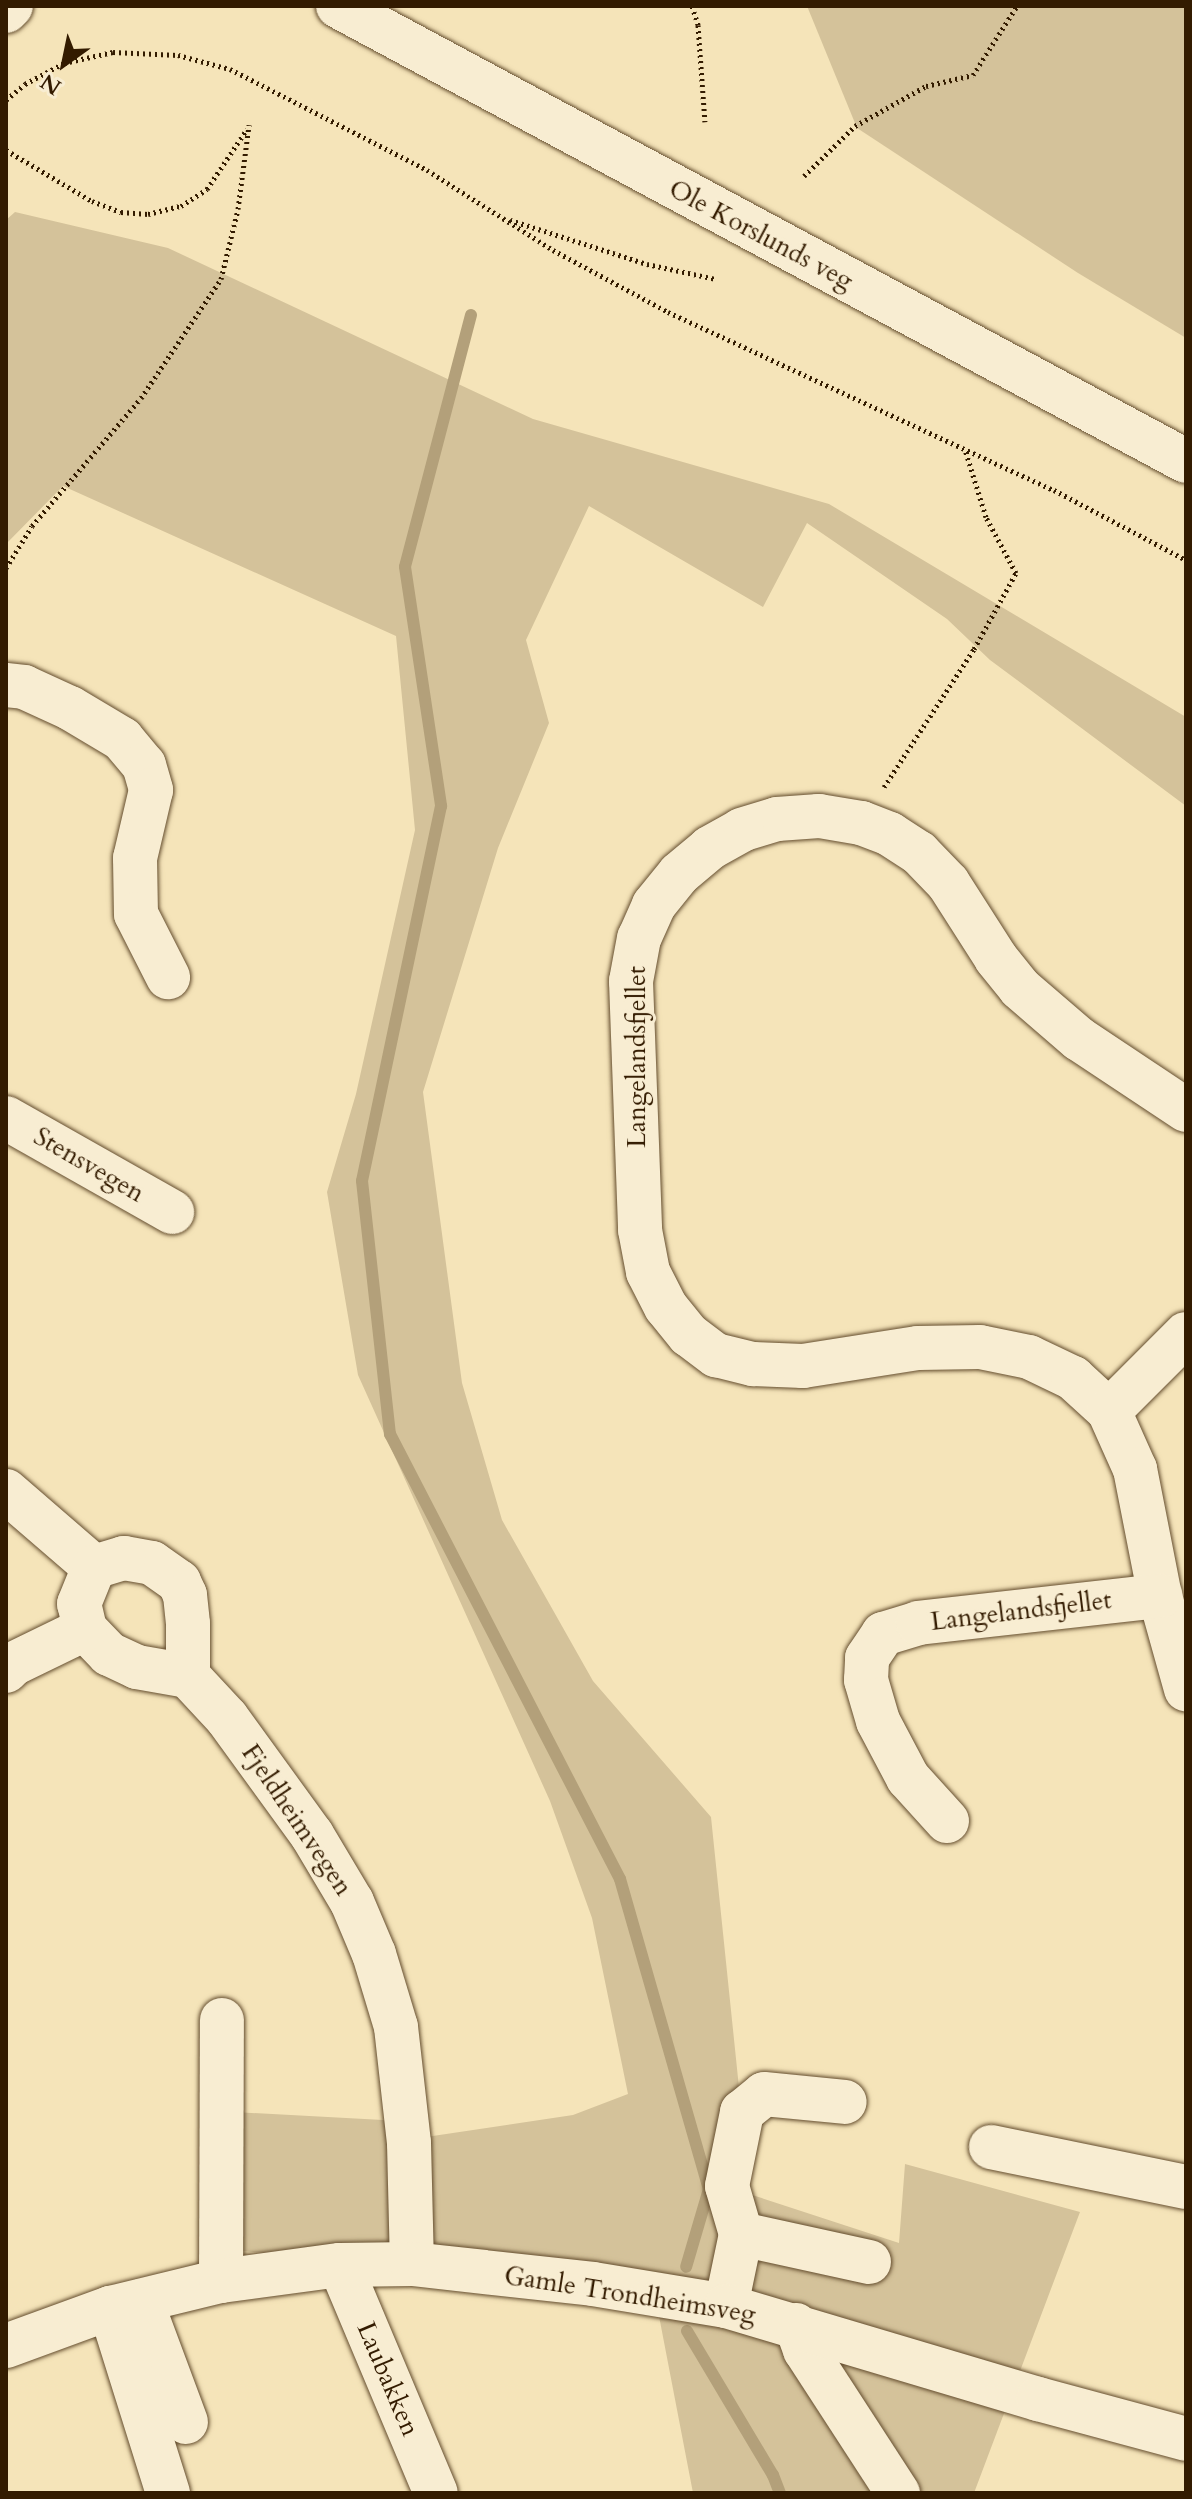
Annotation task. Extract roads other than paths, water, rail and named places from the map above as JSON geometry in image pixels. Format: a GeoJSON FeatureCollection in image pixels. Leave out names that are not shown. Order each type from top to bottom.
{"type":"FeatureCollection","features":[{"type":"Feature","properties":{"kind":"street"},"geometry":{"type":"LineString","coordinates":[[6,11],[11,6]]}},
{"type":"Feature","properties":{"kind":"street","name":"Ole Korslunds veg"},"geometry":{"type":"LineString","coordinates":[[338,6],[1186,461]]}},
{"type":"Feature","properties":{"kind":"street"},"geometry":{"type":"LineString","coordinates":[[6,685],[24,687],[70,708],[122,739],[144,765],[151,790],[135,858],[136,914],[168,977]]}},
{"type":"Feature","properties":{"kind":"street","name":"Langelandsfjellet"},"geometry":{"type":"LineString","coordinates":[[1186,1110],[1079,1039],[1020,988],[996,958],[948,883],[919,853],[890,834],[861,823],[819,816],[777,819],[742,830],[710,848],[679,874],[654,905],[639,938],[631,981],[640,1230],[648,1272],[666,1307],[689,1335],[716,1355],[753,1364],[803,1366],[918,1348],[980,1347],[1029,1357],[1073,1378],[1109,1411],[1135,1469],[1160,1596],[1186,1689]]}},
{"type":"Feature","properties":{"kind":"street","name":"Stensvegen"},"geometry":{"type":"LineString","coordinates":[[6,1118],[172,1212]]}},
{"type":"Feature","properties":{"kind":"street"},"geometry":{"type":"LineString","coordinates":[[1109,1411],[1186,1334]]}},
{"type":"Feature","properties":{"kind":"street"},"geometry":{"type":"LineString","coordinates":[[6,1491],[94,1567]]}},
{"type":"Feature","properties":{"kind":"street"},"geometry":{"type":"LineString","coordinates":[[138,1559],[160,1568],[179,1582],[185,1595],[188,1624],[188,1676],[137,1667],[109,1654],[85,1629],[79,1604],[94,1567],[111,1560],[138,1559]]}},
{"type":"Feature","properties":{"kind":"street","name":"Langelandsfjellet"},"geometry":{"type":"LineString","coordinates":[[947,1821],[908,1778],[878,1721],[866,1680],[867,1658],[883,1634],[918,1623],[1160,1596]]}},
{"type":"Feature","properties":{"kind":"street"},"geometry":{"type":"LineString","coordinates":[[6,1671],[13,1664],[85,1629]]}},
{"type":"Feature","properties":{"kind":"street","name":"Fjeldheimvegen"},"geometry":{"type":"LineString","coordinates":[[188,1676],[227,1718],[312,1835],[352,1902],[374,1954],[396,2027],[409,2143],[412,2264]]}},
{"type":"Feature","properties":{"kind":"street"},"geometry":{"type":"LineString","coordinates":[[221,2281],[222,2020]]}},
{"type":"Feature","properties":{"kind":"street"},"geometry":{"type":"LineString","coordinates":[[726,2306],[741,2234],[727,2186],[742,2112],[764,2094],[845,2102]]}},
{"type":"Feature","properties":{"kind":"street"},"geometry":{"type":"LineString","coordinates":[[991,2147],[1186,2187]]}},
{"type":"Feature","properties":{"kind":"street"},"geometry":{"type":"LineString","coordinates":[[741,2234],[869,2262]]}},
{"type":"Feature","properties":{"kind":"street","name":"Gamle Trondheimsveg"},"geometry":{"type":"LineString","coordinates":[[6,2346],[125,2305],[221,2281],[340,2265],[412,2264],[593,2284],[726,2306],[1038,2399],[1186,2439]]}},
{"type":"Feature","properties":{"kind":"street","name":"Laubakken"},"geometry":{"type":"LineString","coordinates":[[340,2265],[436,2493]]}},
{"type":"Feature","properties":{"kind":"street"},"geometry":{"type":"LineString","coordinates":[[125,2305],[186,2422]]}},
{"type":"Feature","properties":{"kind":"street"},"geometry":{"type":"LineString","coordinates":[[125,2305],[168,2493]]}},
{"type":"Feature","properties":{"kind":"street"},"geometry":{"type":"LineString","coordinates":[[796,2325],[805,2350],[898,2493]]}},
{"type":"Feature","properties":{"kind":"waterway"},"geometry":{"type":"LineString","coordinates":[[471,315],[405,567],[441,806],[362,1181],[390,1434],[620,1879],[709,2189],[686,2267]]}},
{"type":"Feature","properties":{"kind":"waterway"},"geometry":{"type":"LineString","coordinates":[[687,2331],[773,2475],[780,2493]]}}]}
